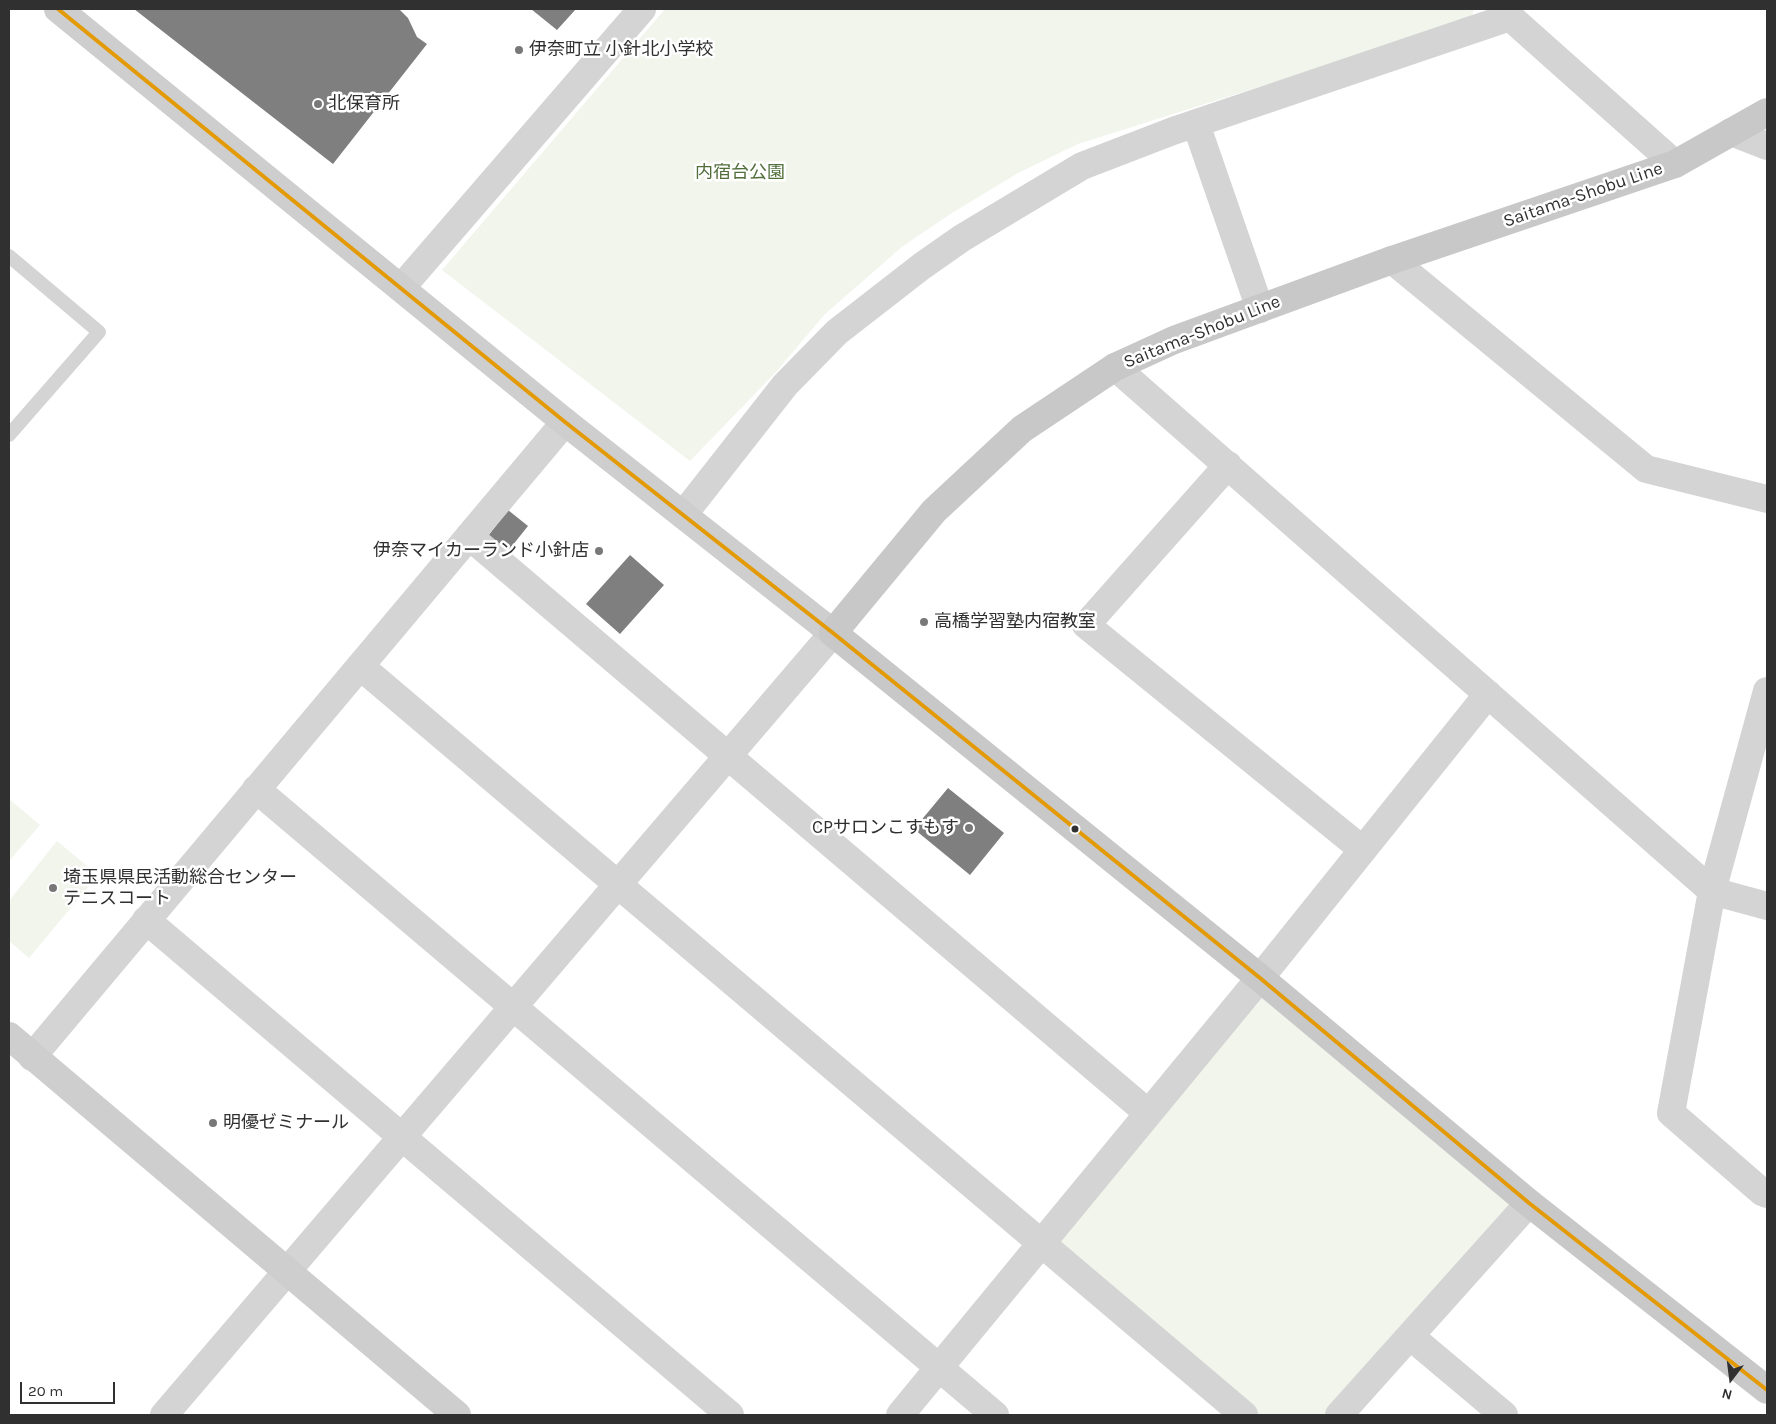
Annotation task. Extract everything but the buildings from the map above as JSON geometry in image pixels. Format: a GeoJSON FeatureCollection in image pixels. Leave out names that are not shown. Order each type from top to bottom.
{"type":"FeatureCollection","features":[{"type":"Feature","properties":{"kind":"main road","name":"Saitama-Shobu Line"},"geometry":{"type":"LineString","coordinates":[[833,633],[941,505],[1022,429],[1115,367],[1174,340],[1392,260],[1674,164],[1767,112]]}},
{"type":"Feature","properties":{"kind":"main road"},"geometry":{"type":"LineString","coordinates":[[833,633],[1260,978],[1529,1204],[1767,1390]]}},
{"type":"Feature","properties":{"kind":"street"},"geometry":{"type":"LineString","coordinates":[[58,9],[565,422],[833,633],[164,1415]]}},
{"type":"Feature","properties":{"kind":"street"},"geometry":{"type":"LineString","coordinates":[[401,288],[642,9]]}},
{"type":"Feature","properties":{"kind":"street"},"geometry":{"type":"LineString","coordinates":[[683,515],[785,385],[838,332],[922,266],[962,238],[1082,166],[1505,13],[1674,164]]}},
{"type":"Feature","properties":{"kind":"street"},"geometry":{"type":"LineString","coordinates":[[1196,124],[1260,309]]}},
{"type":"Feature","properties":{"kind":"street"},"geometry":{"type":"LineString","coordinates":[[1731,132],[1767,146]]}},
{"type":"Feature","properties":{"kind":"street"},"geometry":{"type":"LineString","coordinates":[[1392,260],[1646,469],[1767,499]]}},
{"type":"Feature","properties":{"kind":"street"},"geometry":{"type":"LineString","coordinates":[[1115,367],[1712,891],[1767,906]]}},
{"type":"Feature","properties":{"kind":"street"},"geometry":{"type":"LineString","coordinates":[[32,1056],[565,422]]}},
{"type":"Feature","properties":{"kind":"street"},"geometry":{"type":"LineString","coordinates":[[1228,465],[1086,625],[1363,850]]}},
{"type":"Feature","properties":{"kind":"street"},"geometry":{"type":"LineString","coordinates":[[469,536],[1148,1114]]}},
{"type":"Feature","properties":{"kind":"street"},"geometry":{"type":"LineString","coordinates":[[360,666],[1244,1415]]}},
{"type":"Feature","properties":{"kind":"street"},"geometry":{"type":"LineString","coordinates":[[1767,691],[1712,891],[1671,1113],[1762,1192],[1767,1194]]}},
{"type":"Feature","properties":{"kind":"street"},"geometry":{"type":"LineString","coordinates":[[900,1415],[1260,978],[1488,694]]}},
{"type":"Feature","properties":{"kind":"street"},"geometry":{"type":"LineString","coordinates":[[256,789],[995,1415]]}},
{"type":"Feature","properties":{"kind":"street"},"geometry":{"type":"LineString","coordinates":[[146,920],[730,1415]]}},
{"type":"Feature","properties":{"kind":"street"},"geometry":{"type":"LineString","coordinates":[[9,1036],[457,1415]]}},
{"type":"Feature","properties":{"kind":"street"},"geometry":{"type":"LineString","coordinates":[[1339,1415],[1529,1204]]}},
{"type":"Feature","properties":{"kind":"street"},"geometry":{"type":"LineString","coordinates":[[1410,1336],[1504,1415]]}},
{"type":"Feature","properties":{"kind":"lane"},"geometry":{"type":"LineString","coordinates":[[9,256],[99,332],[9,435]]}},
{"type":"Feature","properties":{"kind":"green space","name":"内宿台公園"},"geometry":{"type":"Polygon","coordinates":[[[665,9],[1474,9],[1471,20],[1078,144],[1018,173],[952,213],[903,246],[825,314],[776,372],[690,461],[442,270],[665,9]]]}},
{"type":"Feature","properties":{"kind":"green space","name":"埼玉県県民活動総合センター テニスコート"},"geometry":{"type":"Polygon","coordinates":[[[9,799],[40,825],[9,861],[9,799]]]}},
{"type":"Feature","properties":{"kind":"green space","name":"埼玉県県民活動総合センター テニスコート"},"geometry":{"type":"Polygon","coordinates":[[[57,841],[98,875],[29,958],[9,941],[9,901],[57,841]]]}},
{"type":"Feature","properties":{"kind":"green space"},"geometry":{"type":"Polygon","coordinates":[[[1260,978],[1529,1203],[1339,1415],[1244,1415],[1041,1244],[1260,978]]]}},
{"type":"Feature","properties":{"kind":"transit line"},"geometry":{"type":"LineString","coordinates":[[58,9],[565,422],[833,633],[1260,978],[1529,1203],[1767,1390]]}},
{"type":"Feature","properties":{"kind":"place","name":"伊奈町立 小針北小学校"},"geometry":{"type":"Point","coordinates":[519,50]}},
{"type":"Feature","properties":{"kind":"place","name":"北保育所"},"geometry":{"type":"Point","coordinates":[318,104]}},
{"type":"Feature","properties":{"kind":"place","name":"伊奈マイカーランド小針店"},"geometry":{"type":"Point","coordinates":[599,551]}},
{"type":"Feature","properties":{"kind":"place","name":"高橋学習塾内宿教室"},"geometry":{"type":"Point","coordinates":[924,622]}},
{"type":"Feature","properties":{"kind":"place","name":"CPサロンこすもす"},"geometry":{"type":"Point","coordinates":[969,828]}},
{"type":"Feature","properties":{"kind":"place","name":"埼玉県県民活動総合センター テニスコート"},"geometry":{"type":"Point","coordinates":[53,888]}},
{"type":"Feature","properties":{"kind":"place","name":"明優ゼミナール"},"geometry":{"type":"Point","coordinates":[213,1123]}}]}
